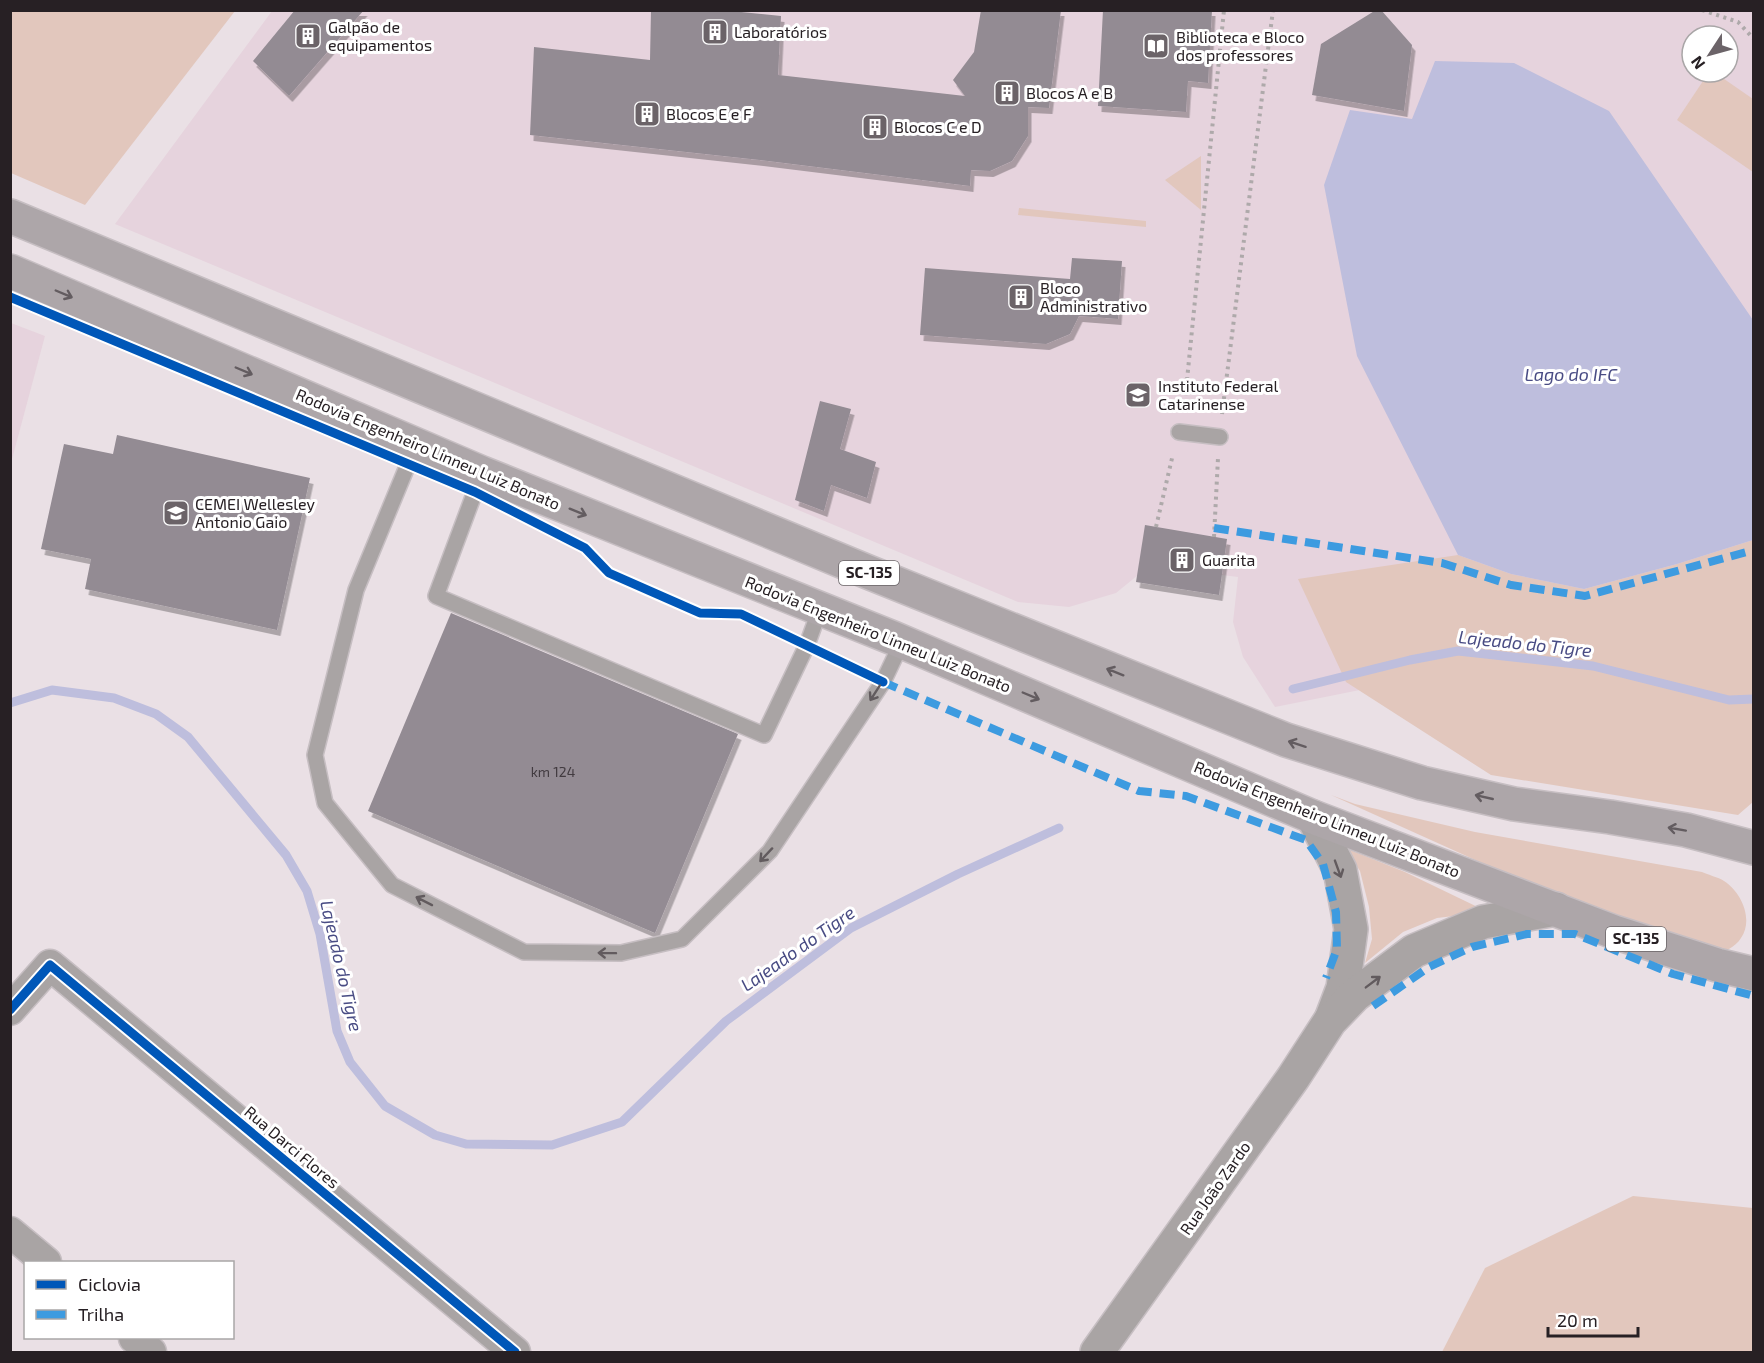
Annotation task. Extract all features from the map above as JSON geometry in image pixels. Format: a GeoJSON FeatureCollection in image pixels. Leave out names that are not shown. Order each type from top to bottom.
{"type":"FeatureCollection","features":[{"type":"Feature","properties":{"kind":"main road","name":"SC-135"},"geometry":{"type":"LineString","coordinates":[[10,216],[877,576],[1286,740],[1422,783],[1515,804],[1745,840]]}},
{"type":"Feature","properties":{"kind":"main road","name":"Rodovia Engenheiro Linneu Luiz Bonato"},"geometry":{"type":"LineString","coordinates":[[10,271],[482,473],[902,642],[1313,817],[1614,932],[1717,965],[1754,974]]}},
{"type":"Feature","properties":{"kind":"main road","name":"Rua João Zardo"},"geometry":{"type":"LineString","coordinates":[[1313,817],[1340,870],[1351,929],[1343,988],[1330,1021]]}},
{"type":"Feature","properties":{"kind":"main road","name":"Rua João Zardo"},"geometry":{"type":"LineString","coordinates":[[1097,1353],[1293,1078],[1330,1021],[1355,995],[1414,951],[1483,922],[1556,909]]}},
{"type":"Feature","properties":{"kind":"main road"},"geometry":{"type":"LineString","coordinates":[[1717,965],[1746,958],[1754,953]]}},
{"type":"Feature","properties":{"kind":"street","name":"Rua Darci Flores"},"geometry":{"type":"LineString","coordinates":[[10,1010],[50,965],[515,1353]]}},
{"type":"Feature","properties":{"kind":"street"},"geometry":{"type":"LineString","coordinates":[[10,1232],[44,1261]]}},
{"type":"Feature","properties":{"kind":"street"},"geometry":{"type":"LineString","coordinates":[[135,1339],[151,1353]]}},
{"type":"Feature","properties":{"kind":"lane"},"geometry":{"type":"LineString","coordinates":[[1179,432],[1220,437]]}},
{"type":"Feature","properties":{"kind":"lane"},"geometry":{"type":"LineString","coordinates":[[416,445],[356,590],[315,755],[325,803],[392,885],[524,952],[621,953],[682,939],[770,851],[883,682],[902,642]]}},
{"type":"Feature","properties":{"kind":"lane"},"geometry":{"type":"LineString","coordinates":[[482,473],[436,596],[764,735],[807,645],[820,609]]}},
{"type":"Feature","properties":{"kind":"path"},"geometry":{"type":"LineString","coordinates":[[1183,413],[1224,10]]}},
{"type":"Feature","properties":{"kind":"path"},"geometry":{"type":"LineString","coordinates":[[1221,420],[1274,10]]}},
{"type":"Feature","properties":{"kind":"path"},"geometry":{"type":"LineString","coordinates":[[1702,10],[1738,22],[1754,39]]}},
{"type":"Feature","properties":{"kind":"path"},"geometry":{"type":"LineString","coordinates":[[1156,527],[1173,454]]}},
{"type":"Feature","properties":{"kind":"path"},"geometry":{"type":"LineString","coordinates":[[1214,537],[1218,454]]}},
{"type":"Feature","properties":{"kind":"shaded area"},"geometry":{"type":"Polygon","coordinates":[[[11,10],[235,11],[85,205],[11,173],[11,10]]]}},
{"type":"Feature","properties":{"kind":"shaded area","name":"Instituto Federal Catarinense"},"geometry":{"type":"Polygon","coordinates":[[[272,11],[1753,11],[1753,605],[1745,613],[1275,707],[1243,657],[1233,622],[1238,577],[1149,566],[1116,593],[1069,607],[1018,602],[115,224],[272,11]]]}},
{"type":"Feature","properties":{"kind":"shaded area"},"geometry":{"type":"Polygon","coordinates":[[[1701,84],[1731,84],[1753,99],[1753,172],[1677,120],[1701,84]]]}},
{"type":"Feature","properties":{"kind":"shaded area"},"geometry":{"type":"Polygon","coordinates":[[[1201,156],[1201,210],[1165,180],[1201,156]]]}},
{"type":"Feature","properties":{"kind":"shaded area"},"geometry":{"type":"Polygon","coordinates":[[[1019,208],[1146,221],[1146,227],[1018,215],[1019,208]]]}},
{"type":"Feature","properties":{"kind":"shaded area"},"geometry":{"type":"Polygon","coordinates":[[[11,323],[45,336],[11,463],[11,323]]]}},
{"type":"Feature","properties":{"kind":"shaded area"},"geometry":{"type":"Polygon","coordinates":[[[1753,540],[1753,802],[1738,815],[1491,775],[1346,682],[1298,579],[1458,555],[1511,574],[1584,589],[1677,564],[1753,540]]]}},
{"type":"Feature","properties":{"kind":"shaded area"},"geometry":{"type":"Polygon","coordinates":[[[1331,795],[1355,804],[1475,832],[1702,872],[1719,878],[1736,892],[1744,906],[1745,931],[1736,944],[1714,956],[1522,881],[1331,795]]]}},
{"type":"Feature","properties":{"kind":"shaded area"},"geometry":{"type":"Polygon","coordinates":[[[1345,848],[1405,872],[1488,912],[1437,918],[1403,932],[1365,963],[1372,939],[1369,907],[1360,871],[1345,848]]]}},
{"type":"Feature","properties":{"kind":"shaded area"},"geometry":{"type":"Polygon","coordinates":[[[1633,1196],[1753,1208],[1753,1352],[1442,1352],[1485,1268],[1633,1196]]]}},
{"type":"Feature","properties":{"kind":"water","name":"Lago do IFC"},"geometry":{"type":"Polygon","coordinates":[[[1435,61],[1514,63],[1609,111],[1753,320],[1753,540],[1677,564],[1584,589],[1511,574],[1458,555],[1357,356],[1324,185],[1350,110],[1412,119],[1435,61]]]}},
{"type":"Feature","properties":{"kind":"building","name":"Galpão de equipamentos"},"geometry":{"type":"Polygon","coordinates":[[[295,10],[364,10],[289,96],[253,61],[295,10]]]}},
{"type":"Feature","properties":{"kind":"building"},"geometry":{"type":"Polygon","coordinates":[[[651,10],[721,10],[781,16],[778,75],[965,96],[953,80],[974,52],[981,10],[1061,10],[1049,108],[1028,107],[1028,136],[1012,161],[990,171],[971,170],[970,186],[530,135],[534,47],[650,60],[651,10]]]}},
{"type":"Feature","properties":{"kind":"building","name":"Biblioteca e Bloco dos professores"},"geometry":{"type":"Polygon","coordinates":[[[1103,10],[1212,10],[1208,83],[1188,81],[1186,112],[1098,106],[1103,10]]]}},
{"type":"Feature","properties":{"kind":"building"},"geometry":{"type":"Polygon","coordinates":[[[1376,10],[1381,10],[1412,45],[1404,111],[1312,95],[1321,44],[1376,10]]]}},
{"type":"Feature","properties":{"kind":"building","name":"Bloco Administrativo"},"geometry":{"type":"Polygon","coordinates":[[[1072,258],[1122,261],[1118,319],[1079,316],[1070,334],[1046,344],[920,335],[925,268],[1070,279],[1072,258]]]}},
{"type":"Feature","properties":{"kind":"building"},"geometry":{"type":"Polygon","coordinates":[[[820,401],[851,409],[840,449],[876,462],[867,498],[831,485],[824,511],[795,500],[820,401]]]}},
{"type":"Feature","properties":{"kind":"building","name":"CEMEI Wellesley Antonio Gaio"},"geometry":{"type":"Polygon","coordinates":[[[117,435],[310,478],[277,630],[85,589],[91,559],[41,549],[64,444],[113,454],[117,435]]]}},
{"type":"Feature","properties":{"kind":"building","name":"Guarita"},"geometry":{"type":"Polygon","coordinates":[[[1145,525],[1227,539],[1219,595],[1136,582],[1145,525]]]}},
{"type":"Feature","properties":{"kind":"building"},"geometry":{"type":"Polygon","coordinates":[[[451,613],[738,734],[655,933],[368,811],[451,613]]]}},
{"type":"Feature","properties":{"kind":"waterway","name":"Lajeado do Tigre"},"geometry":{"type":"LineString","coordinates":[[1293,689],[1410,660],[1458,651],[1593,666],[1729,700],[1754,699]]}},
{"type":"Feature","properties":{"kind":"waterway","name":"Lajeado do Tigre"},"geometry":{"type":"LineString","coordinates":[[10,703],[52,690],[114,698],[156,714],[188,737],[286,855],[307,891],[320,934],[337,1031],[350,1062],[385,1106],[435,1135],[466,1144],[552,1145],[622,1122],[726,1021],[851,928],[958,874],[1059,828]]}},
{"type":"Feature","properties":{"kind":"marked path"},"geometry":{"type":"LineString","coordinates":[[1214,528],[1442,563],[1511,585],[1585,596],[1754,550]]}},
{"type":"Feature","properties":{"kind":"marked path"},"geometry":{"type":"LineString","coordinates":[[883,682],[1139,791],[1186,796],[1306,840],[1323,864],[1336,912],[1337,949],[1326,978]]}},
{"type":"Feature","properties":{"kind":"marked path"},"geometry":{"type":"LineString","coordinates":[[1373,1006],[1429,967],[1472,947],[1527,934],[1575,934],[1673,974],[1754,996]]}},
{"type":"Feature","properties":{"kind":"cycle path"},"geometry":{"type":"LineString","coordinates":[[10,297],[475,492],[585,548],[609,573],[700,613],[741,614],[883,682]]}},
{"type":"Feature","properties":{"kind":"cycle path"},"geometry":{"type":"LineString","coordinates":[[10,1010],[50,965],[515,1352]]}},
{"type":"Feature","properties":{"kind":"place","name":"Laboratórios"},"geometry":{"type":"Point","coordinates":[715,32]}},
{"type":"Feature","properties":{"kind":"place","name":"Galpão de equipamentos"},"geometry":{"type":"Point","coordinates":[308,36]}},
{"type":"Feature","properties":{"kind":"place","name":"Biblioteca e Bloco dos professores"},"geometry":{"type":"Point","coordinates":[1156,46]}},
{"type":"Feature","properties":{"kind":"place","name":"Blocos A e B"},"geometry":{"type":"Point","coordinates":[1007,93]}},
{"type":"Feature","properties":{"kind":"place","name":"Blocos E e F"},"geometry":{"type":"Point","coordinates":[647,114]}},
{"type":"Feature","properties":{"kind":"place","name":"Blocos C e D"},"geometry":{"type":"Point","coordinates":[875,127]}},
{"type":"Feature","properties":{"kind":"place","name":"Bloco Administrativo"},"geometry":{"type":"Point","coordinates":[1021,297]}},
{"type":"Feature","properties":{"kind":"place","name":"Instituto Federal Catarinense"},"geometry":{"type":"Point","coordinates":[1138,395]}},
{"type":"Feature","properties":{"kind":"place","name":"CEMEI Wellesley Antonio Gaio"},"geometry":{"type":"Point","coordinates":[176,513]}},
{"type":"Feature","properties":{"kind":"place","name":"Guarita"},"geometry":{"type":"Point","coordinates":[1182,560]}}]}
